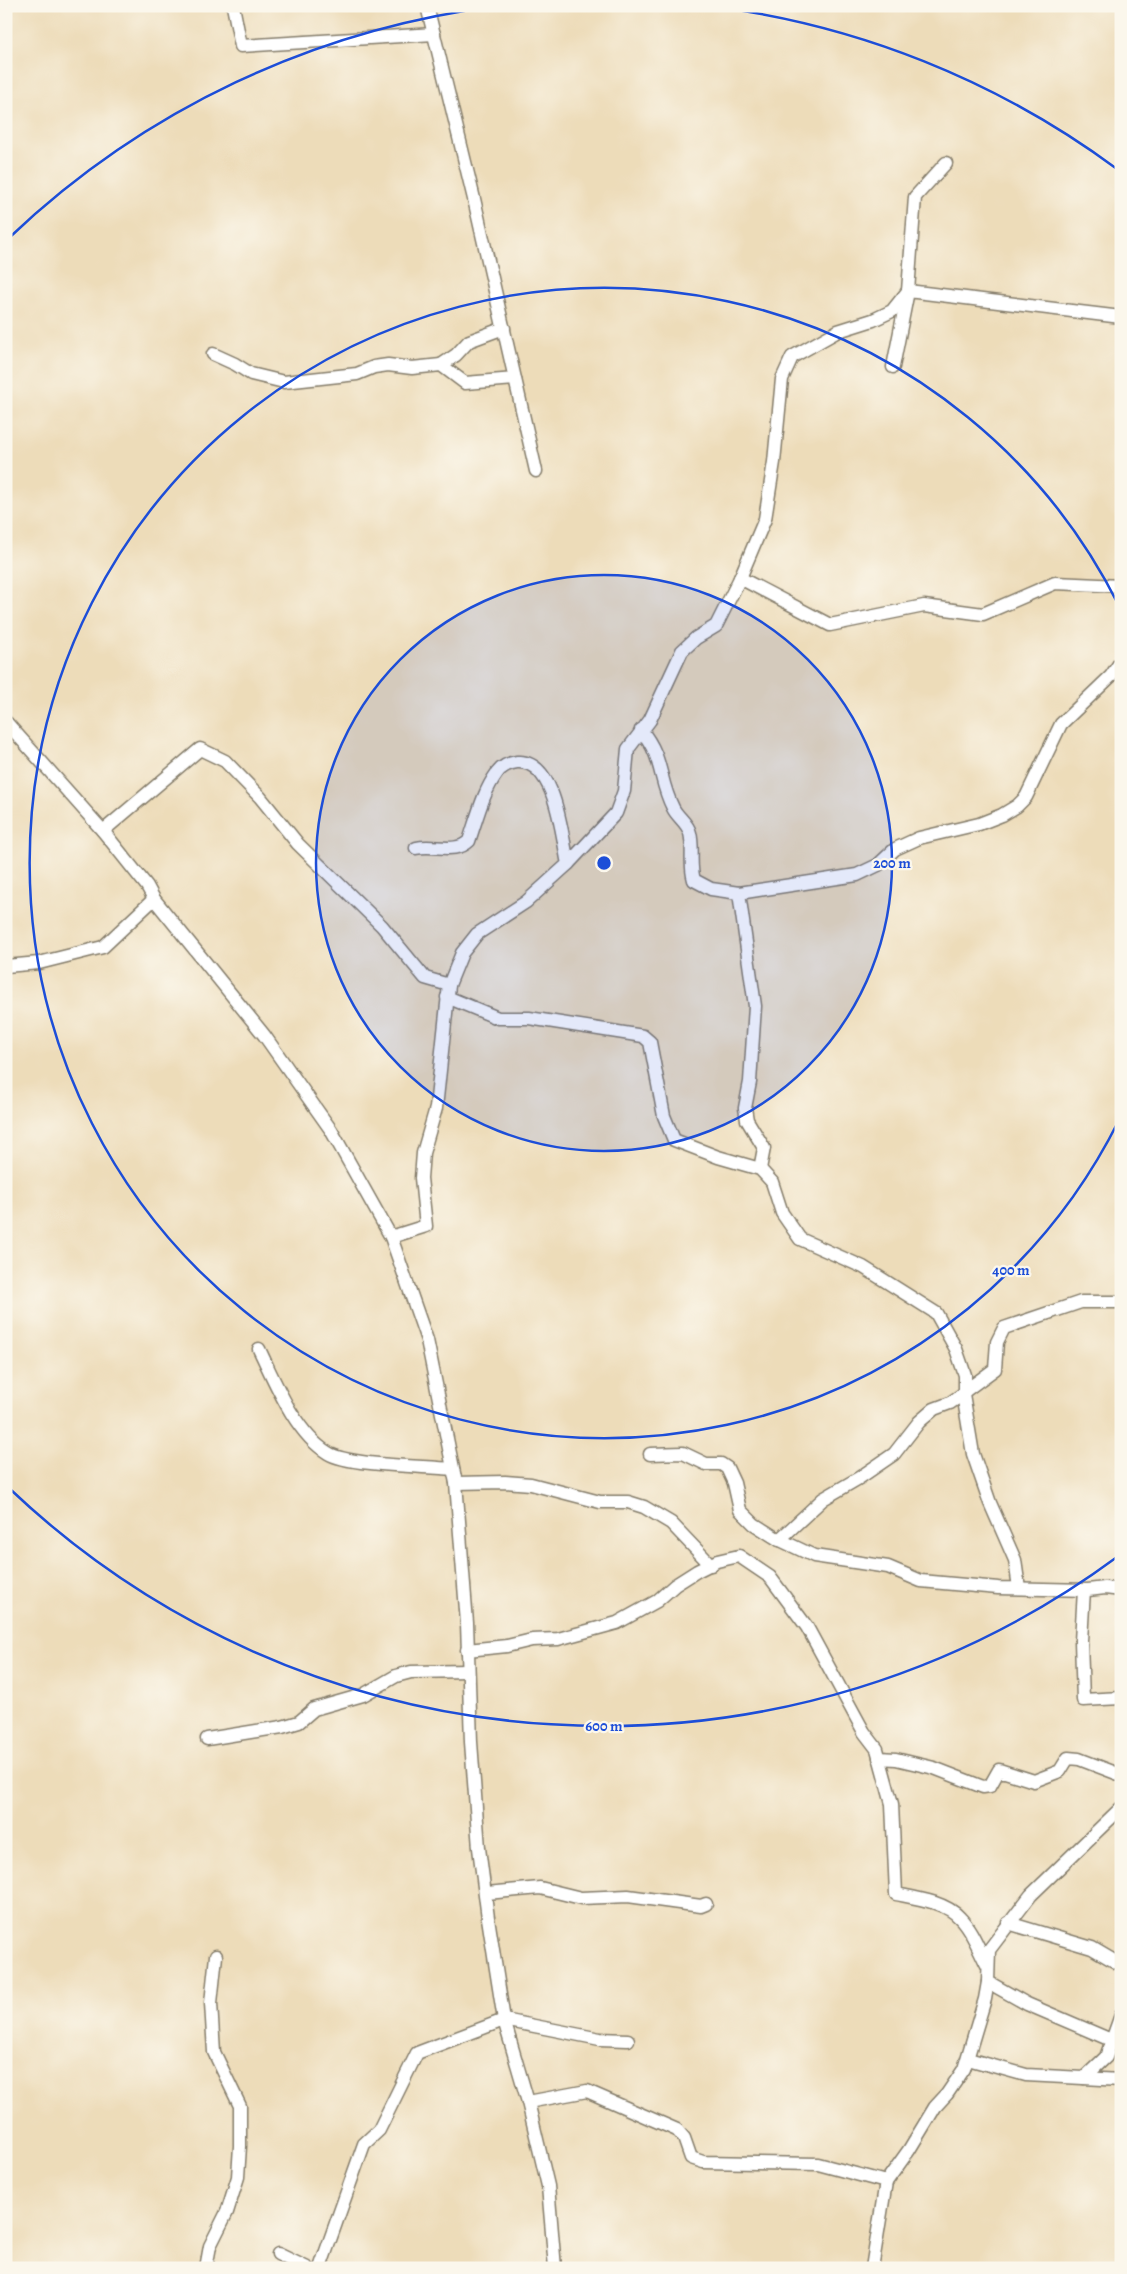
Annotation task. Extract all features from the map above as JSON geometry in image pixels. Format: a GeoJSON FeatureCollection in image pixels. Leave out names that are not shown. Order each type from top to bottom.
{"type":"FeatureCollection","features":[{"type":"Feature","properties":{"kind":"street"},"geometry":{"type":"LineString","coordinates":[[233,6],[241,46],[434,34]]}},
{"type":"Feature","properties":{"kind":"street"},"geometry":{"type":"LineString","coordinates":[[427,6],[536,471]]}},
{"type":"Feature","properties":{"kind":"street"},"geometry":{"type":"LineString","coordinates":[[894,367],[908,291],[915,197],[946,164]]}},
{"type":"Feature","properties":{"kind":"street"},"geometry":{"type":"LineString","coordinates":[[908,291],[1121,317]]}},
{"type":"Feature","properties":{"kind":"street"},"geometry":{"type":"LineString","coordinates":[[391,1237],[426,1226],[421,1178],[423,1153],[436,1108],[448,991],[462,953],[477,934],[526,902],[568,864],[616,813],[624,791],[628,749],[650,720],[682,651],[696,638],[716,626],[740,578],[764,519],[774,462],[782,379],[792,357],[838,331],[873,320],[892,311],[908,291]]}},
{"type":"Feature","properties":{"kind":"street"},"geometry":{"type":"LineString","coordinates":[[213,354],[251,374],[284,382],[356,374],[381,366],[412,368],[441,365],[456,355],[469,340],[504,328]]}},
{"type":"Feature","properties":{"kind":"street"},"geometry":{"type":"LineString","coordinates":[[441,365],[465,383],[515,379]]}},
{"type":"Feature","properties":{"kind":"street"},"geometry":{"type":"LineString","coordinates":[[740,578],[830,624],[924,606],[983,614],[1055,583],[1121,586]]}},
{"type":"Feature","properties":{"kind":"street"},"geometry":{"type":"LineString","coordinates":[[641,730],[651,742],[661,765],[665,789],[674,810],[684,820],[690,834],[691,870],[694,880],[711,889],[739,893],[857,875],[878,865],[894,849],[919,838],[979,824],[1017,806],[1026,797],[1036,780],[1061,724],[1111,676],[1121,661]]}},
{"type":"Feature","properties":{"kind":"street"},"geometry":{"type":"LineString","coordinates":[[6,722],[103,831],[154,899],[264,1035],[326,1122],[391,1237],[427,1340],[456,1483],[468,1650],[470,1742],[479,1848],[504,2020],[528,2102],[548,2186],[555,2268]]}},
{"type":"Feature","properties":{"kind":"street"},"geometry":{"type":"LineString","coordinates":[[103,831],[200,749],[225,761],[260,797],[298,844],[382,926],[425,978],[498,1018],[529,1018],[643,1036],[650,1042],[664,1116],[674,1140],[718,1157],[760,1169],[772,1182],[782,1214],[800,1239],[864,1267],[936,1313],[956,1349],[966,1374],[964,1392],[973,1454],[990,1503],[1016,1560],[1019,1588]]}},
{"type":"Feature","properties":{"kind":"street"},"geometry":{"type":"LineString","coordinates":[[416,848],[430,845],[453,848],[463,847],[469,841],[488,790],[498,772],[510,763],[522,762],[532,764],[546,781],[556,803],[568,864]]}},
{"type":"Feature","properties":{"kind":"street"},"geometry":{"type":"LineString","coordinates":[[739,893],[755,1006],[750,1082],[745,1108],[747,1120],[764,1148],[760,1169]]}},
{"type":"Feature","properties":{"kind":"street"},"geometry":{"type":"LineString","coordinates":[[6,966],[39,963],[103,947],[154,899]]}},
{"type":"Feature","properties":{"kind":"street"},"geometry":{"type":"LineString","coordinates":[[779,1540],[823,1500],[894,1454],[919,1422],[934,1409],[950,1403],[995,1369],[996,1342],[1004,1328],[1081,1302],[1121,1302]]}},
{"type":"Feature","properties":{"kind":"street"},"geometry":{"type":"LineString","coordinates":[[259,1348],[292,1415],[328,1453],[352,1461],[452,1469]]}},
{"type":"Feature","properties":{"kind":"street"},"geometry":{"type":"LineString","coordinates":[[650,1454],[684,1453],[706,1464],[720,1464],[727,1468],[734,1482],[740,1510],[754,1524],[779,1540],[814,1556],[888,1566],[921,1581],[1019,1588],[1084,1590],[1105,1588],[1121,1590]]}},
{"type":"Feature","properties":{"kind":"street"},"geometry":{"type":"LineString","coordinates":[[456,1483],[531,1484],[600,1502],[628,1502],[671,1523],[711,1565]]}},
{"type":"Feature","properties":{"kind":"street"},"geometry":{"type":"LineString","coordinates":[[468,1650],[507,1646],[532,1640],[558,1639],[616,1623],[657,1601],[675,1584],[711,1565],[738,1556],[770,1576],[807,1627],[864,1732],[877,1749],[892,1804],[896,1894],[920,1899],[952,1911],[961,1919],[987,1965]]}},
{"type":"Feature","properties":{"kind":"street"},"geometry":{"type":"LineString","coordinates":[[1084,1590],[1081,1641],[1084,1700],[1121,1698]]}},
{"type":"Feature","properties":{"kind":"street"},"geometry":{"type":"LineString","coordinates":[[207,1739],[282,1727],[299,1722],[314,1709],[363,1695],[396,1676],[411,1672],[468,1671]]}},
{"type":"Feature","properties":{"kind":"street"},"geometry":{"type":"LineString","coordinates":[[879,1758],[934,1768],[982,1787],[990,1786],[999,1770],[1034,1782],[1060,1771],[1068,1758],[1079,1759],[1121,1775]]}},
{"type":"Feature","properties":{"kind":"street"},"geometry":{"type":"LineString","coordinates":[[872,2268],[886,2182],[935,2107],[947,2094],[964,2069],[968,2059],[988,1982],[988,1950],[1031,1895],[1121,1808]]}},
{"type":"Feature","properties":{"kind":"street"},"geometry":{"type":"LineString","coordinates":[[486,1893],[540,1888],[581,1898],[628,1896],[701,1906],[706,1904]]}},
{"type":"Feature","properties":{"kind":"street"},"geometry":{"type":"LineString","coordinates":[[1008,1923],[1092,1948],[1121,1965]]}},
{"type":"Feature","properties":{"kind":"street"},"geometry":{"type":"LineString","coordinates":[[206,2268],[210,2246],[227,2212],[238,2177],[240,2146],[240,2106],[214,2052],[211,2003],[216,1956]]}},
{"type":"Feature","properties":{"kind":"street"},"geometry":{"type":"LineString","coordinates":[[988,1982],[1027,2004],[1111,2040]]}},
{"type":"Feature","properties":{"kind":"street"},"geometry":{"type":"LineString","coordinates":[[1084,2078],[1106,2057],[1121,2015]]}},
{"type":"Feature","properties":{"kind":"street"},"geometry":{"type":"LineString","coordinates":[[320,2268],[364,2144],[379,2130],[417,2053],[504,2020],[600,2039],[628,2040]]}},
{"type":"Feature","properties":{"kind":"street"},"geometry":{"type":"LineString","coordinates":[[968,2059],[1026,2075],[1121,2080]]}},
{"type":"Feature","properties":{"kind":"street"},"geometry":{"type":"LineString","coordinates":[[528,2102],[588,2090],[668,2124],[684,2138],[691,2158],[703,2162],[818,2164],[886,2182]]}},
{"type":"Feature","properties":{"kind":"street"},"geometry":{"type":"LineString","coordinates":[[278,2254],[307,2268]]}}]}
